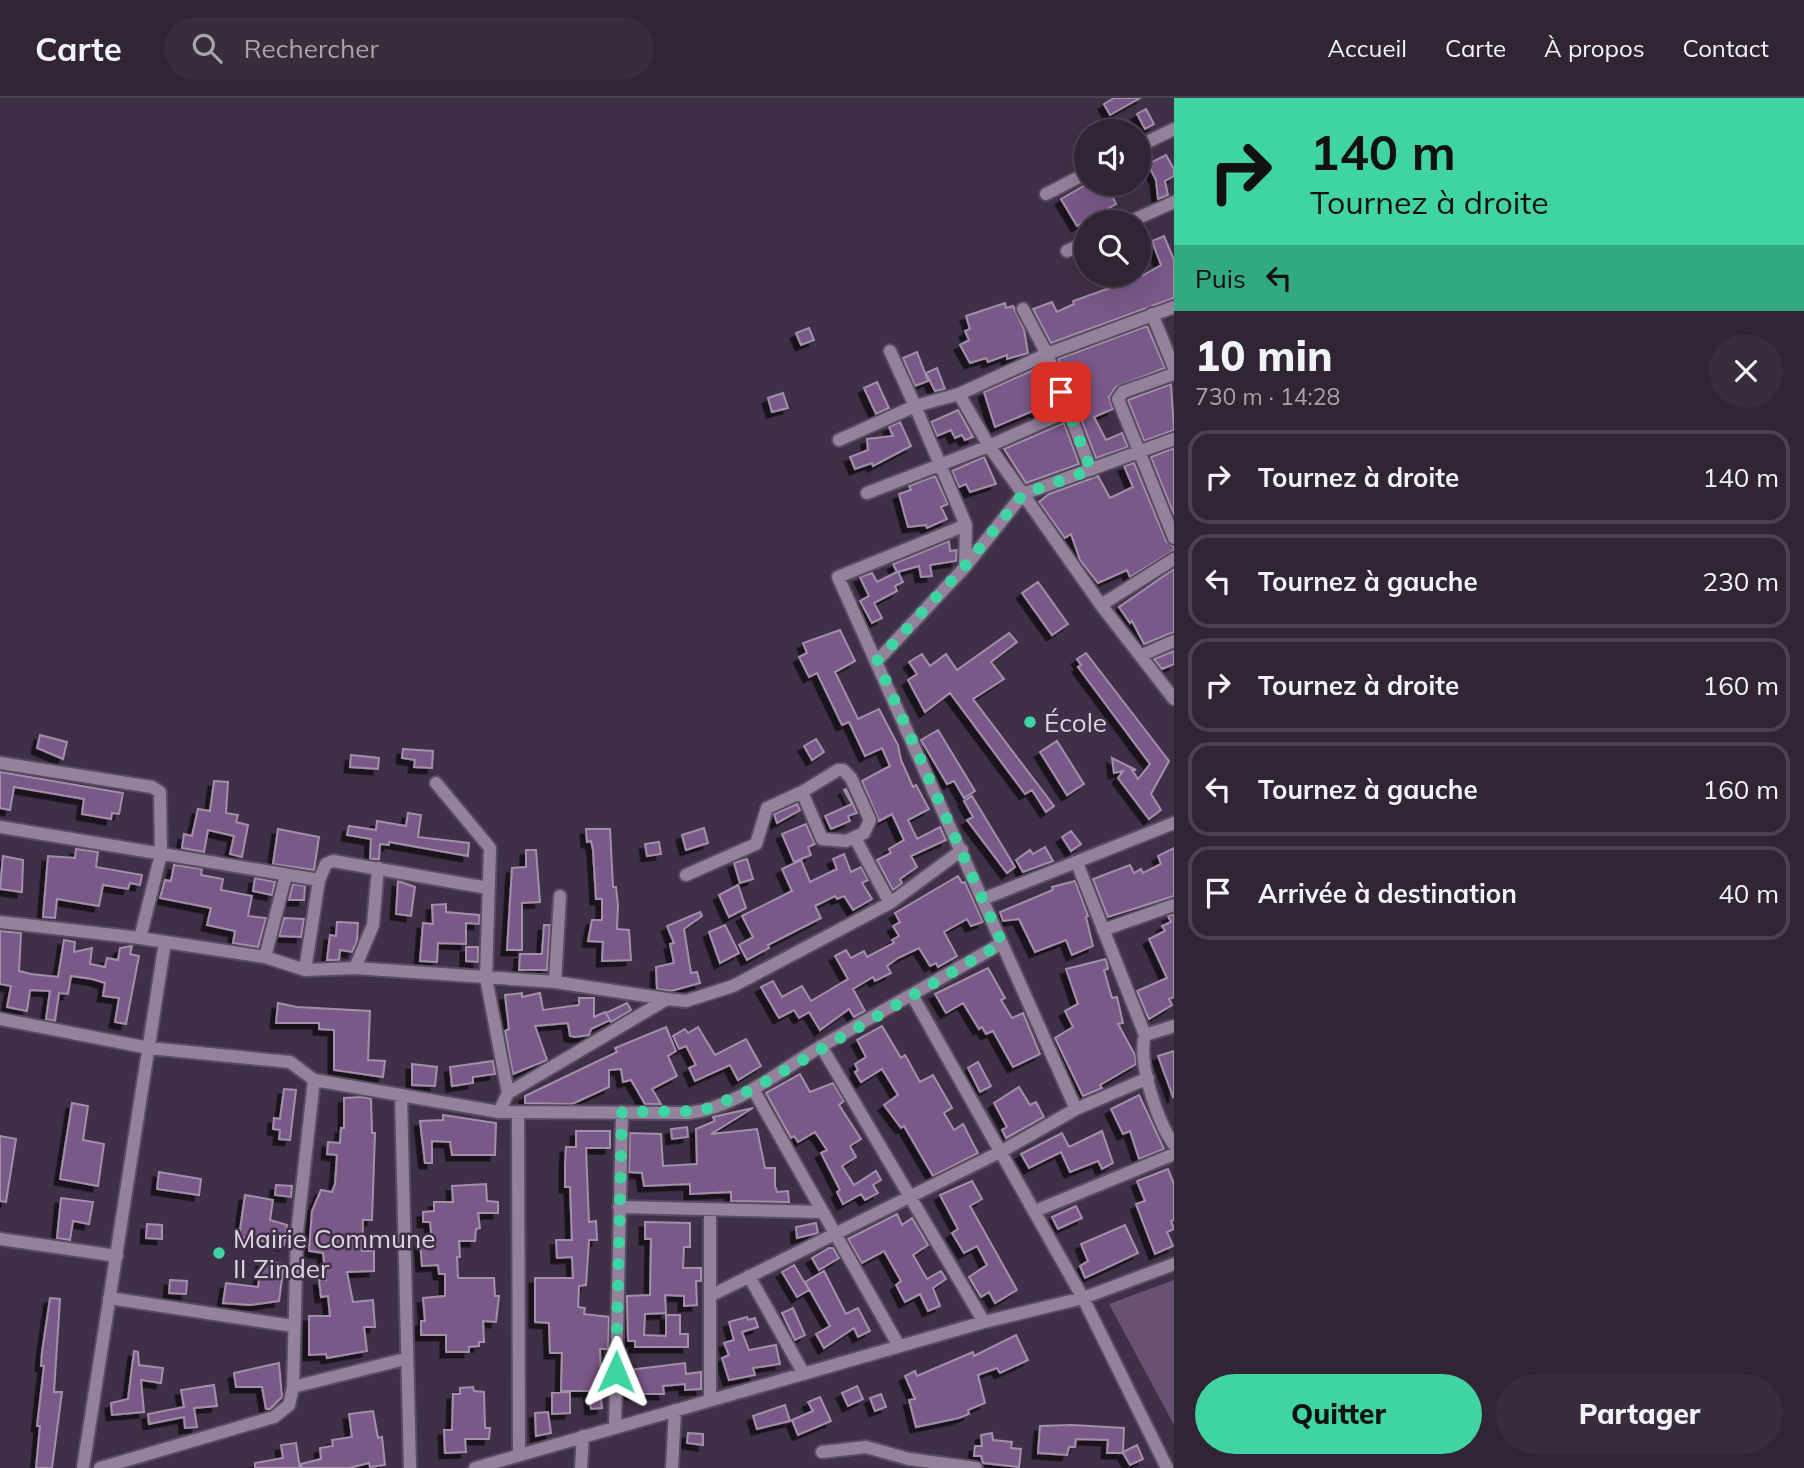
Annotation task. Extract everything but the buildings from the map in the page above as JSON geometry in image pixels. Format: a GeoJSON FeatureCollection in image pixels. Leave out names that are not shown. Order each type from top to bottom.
{"type":"FeatureCollection","features":[{"type":"Feature","properties":{"kind":"street"},"geometry":{"type":"LineString","coordinates":[[1151,140],[1174,129]]}},
{"type":"Feature","properties":{"kind":"street"},"geometry":{"type":"LineString","coordinates":[[1046,194],[1074,180]]}},
{"type":"Feature","properties":{"kind":"street"},"geometry":{"type":"LineString","coordinates":[[1151,212],[1174,202]]}},
{"type":"Feature","properties":{"kind":"street"},"geometry":{"type":"LineString","coordinates":[[1067,251],[1074,248]]}},
{"type":"Feature","properties":{"kind":"street"},"geometry":{"type":"LineString","coordinates":[[839,440],[915,406],[959,394],[1047,354],[1174,307]]}},
{"type":"Feature","properties":{"kind":"street"},"geometry":{"type":"LineString","coordinates":[[1023,309],[1047,354],[1091,470]]}},
{"type":"Feature","properties":{"kind":"street"},"geometry":{"type":"LineString","coordinates":[[1153,314],[1174,368]]}},
{"type":"Feature","properties":{"kind":"street"},"geometry":{"type":"LineString","coordinates":[[890,351],[966,525],[965,566]]}},
{"type":"Feature","properties":{"kind":"street"},"geometry":{"type":"LineString","coordinates":[[1174,374],[1119,396],[1174,538]]}},
{"type":"Feature","properties":{"kind":"street"},"geometry":{"type":"LineString","coordinates":[[959,394],[989,446],[1101,605],[1174,699]]}},
{"type":"Feature","properties":{"kind":"street"},"geometry":{"type":"LineString","coordinates":[[867,493],[989,446],[1068,411]]}},
{"type":"Feature","properties":{"kind":"street"},"geometry":{"type":"LineString","coordinates":[[877,661],[965,566],[1023,494],[1174,439]]}},
{"type":"Feature","properties":{"kind":"street"},"geometry":{"type":"LineString","coordinates":[[966,525],[838,577],[1076,1109]]}},
{"type":"Feature","properties":{"kind":"street"},"geometry":{"type":"LineString","coordinates":[[1101,605],[1174,559]]}},
{"type":"Feature","properties":{"kind":"street"},"geometry":{"type":"LineString","coordinates":[[1142,655],[1174,641]]}},
{"type":"Feature","properties":{"kind":"street"},"geometry":{"type":"LineString","coordinates":[[0,763],[157,789],[161,796],[161,854],[141,938]]}},
{"type":"Feature","properties":{"kind":"street"},"geometry":{"type":"LineString","coordinates":[[686,874],[757,844],[767,808],[802,792],[838,770],[847,772],[870,820],[868,829],[846,841],[822,839],[802,792]]}},
{"type":"Feature","properties":{"kind":"street"},"geometry":{"type":"LineString","coordinates":[[436,783],[490,848],[486,978],[508,1093]]}},
{"type":"Feature","properties":{"kind":"street"},"geometry":{"type":"LineString","coordinates":[[983,899],[1174,823]]}},
{"type":"Feature","properties":{"kind":"street"},"geometry":{"type":"LineString","coordinates":[[0,827],[319,880]]}},
{"type":"Feature","properties":{"kind":"street"},"geometry":{"type":"LineString","coordinates":[[855,838],[890,903]]}},
{"type":"Feature","properties":{"kind":"street"},"geometry":{"type":"LineString","coordinates":[[0,922],[141,938],[265,957],[305,970],[355,968],[555,982],[686,1001],[733,986],[890,903],[962,850]]}},
{"type":"Feature","properties":{"kind":"street"},"geometry":{"type":"LineString","coordinates":[[305,970],[319,880],[326,864],[333,861],[488,888]]}},
{"type":"Feature","properties":{"kind":"street"},"geometry":{"type":"LineString","coordinates":[[1077,863],[1145,1035],[1142,1052],[1147,1078],[1174,1145]]}},
{"type":"Feature","properties":{"kind":"street"},"geometry":{"type":"LineString","coordinates":[[355,968],[373,925],[378,868]]}},
{"type":"Feature","properties":{"kind":"street"},"geometry":{"type":"LineString","coordinates":[[265,957],[286,875]]}},
{"type":"Feature","properties":{"kind":"street"},"geometry":{"type":"LineString","coordinates":[[555,982],[560,896]]}},
{"type":"Feature","properties":{"kind":"street"},"geometry":{"type":"LineString","coordinates":[[1103,930],[1174,905]]}},
{"type":"Feature","properties":{"kind":"street"},"geometry":{"type":"LineString","coordinates":[[83,1468],[165,942]]}},
{"type":"Feature","properties":{"kind":"street"},"geometry":{"type":"LineString","coordinates":[[0,1019],[149,1048],[290,1062],[314,1080],[499,1112],[702,1111],[753,1089],[821,1046],[1002,943]]}},
{"type":"Feature","properties":{"kind":"street"},"geometry":{"type":"LineString","coordinates":[[912,995],[1083,1298],[1167,1468]]}},
{"type":"Feature","properties":{"kind":"street"},"geometry":{"type":"LineString","coordinates":[[499,1112],[508,1093],[667,999]]}},
{"type":"Feature","properties":{"kind":"street"},"geometry":{"type":"LineString","coordinates":[[1145,1035],[1174,1026]]}},
{"type":"Feature","properties":{"kind":"street"},"geometry":{"type":"LineString","coordinates":[[821,1046],[984,1322]]}},
{"type":"Feature","properties":{"kind":"street"},"geometry":{"type":"LineString","coordinates":[[712,1295],[1002,1151],[1076,1109],[1147,1078]]}},
{"type":"Feature","properties":{"kind":"street"},"geometry":{"type":"LineString","coordinates":[[100,1468],[274,1417],[289,1405],[293,1387],[293,1326],[299,1220],[314,1080]]}},
{"type":"Feature","properties":{"kind":"street"},"geometry":{"type":"LineString","coordinates":[[753,1089],[820,1212],[899,1346]]}},
{"type":"Feature","properties":{"kind":"street"},"geometry":{"type":"LineString","coordinates":[[401,1095],[405,1359],[410,1468]]}},
{"type":"Feature","properties":{"kind":"street"},"geometry":{"type":"LineString","coordinates":[[615,1427],[622,1112]]}},
{"type":"Feature","properties":{"kind":"street"},"geometry":{"type":"LineString","coordinates":[[518,1113],[519,1454]]}},
{"type":"Feature","properties":{"kind":"street"},"geometry":{"type":"LineString","coordinates":[[1035,1211],[1174,1154]]}},
{"type":"Feature","properties":{"kind":"street"},"geometry":{"type":"LineString","coordinates":[[619,1207],[820,1212]]}},
{"type":"Feature","properties":{"kind":"street"},"geometry":{"type":"LineString","coordinates":[[710,1211],[710,1399]]}},
{"type":"Feature","properties":{"kind":"street"},"geometry":{"type":"LineString","coordinates":[[0,1239],[117,1256]]}},
{"type":"Feature","properties":{"kind":"street"},"geometry":{"type":"LineString","coordinates":[[482,1467],[710,1399],[984,1322],[1083,1298],[1174,1264]]}},
{"type":"Feature","properties":{"kind":"street"},"geometry":{"type":"LineString","coordinates":[[750,1276],[804,1374]]}},
{"type":"Feature","properties":{"kind":"street"},"geometry":{"type":"LineString","coordinates":[[109,1298],[293,1326]]}},
{"type":"Feature","properties":{"kind":"street"},"geometry":{"type":"LineString","coordinates":[[293,1387],[405,1359]]}},
{"type":"Feature","properties":{"kind":"street"},"geometry":{"type":"LineString","coordinates":[[672,1468],[674,1410]]}},
{"type":"Feature","properties":{"kind":"street"},"geometry":{"type":"LineString","coordinates":[[581,1468],[583,1436]]}},
{"type":"Feature","properties":{"kind":"street"},"geometry":{"type":"LineString","coordinates":[[822,1452],[866,1447],[909,1459],[976,1468]]}},
{"type":"Feature","properties":{"kind":"shaded area"},"geometry":{"type":"Polygon","coordinates":[[[1174,1280],[1174,1425],[1109,1304],[1174,1280]]]}},
{"type":"Feature","properties":{"kind":"place","name":"École"},"geometry":{"type":"Point","coordinates":[1030,722]}},
{"type":"Feature","properties":{"kind":"place","name":"Mairie Commune II Zinder"},"geometry":{"type":"Point","coordinates":[219,1253]}},
{"type":"Feature","properties":{"kind":"route"},"geometry":{"type":"LineString","coordinates":[[616,1372],[622,1112],[689,1113],[718,1106],[753,1089],[821,1046],[1002,943],[877,661],[965,566],[1023,494],[1091,470],[1061,392]]}}]}
